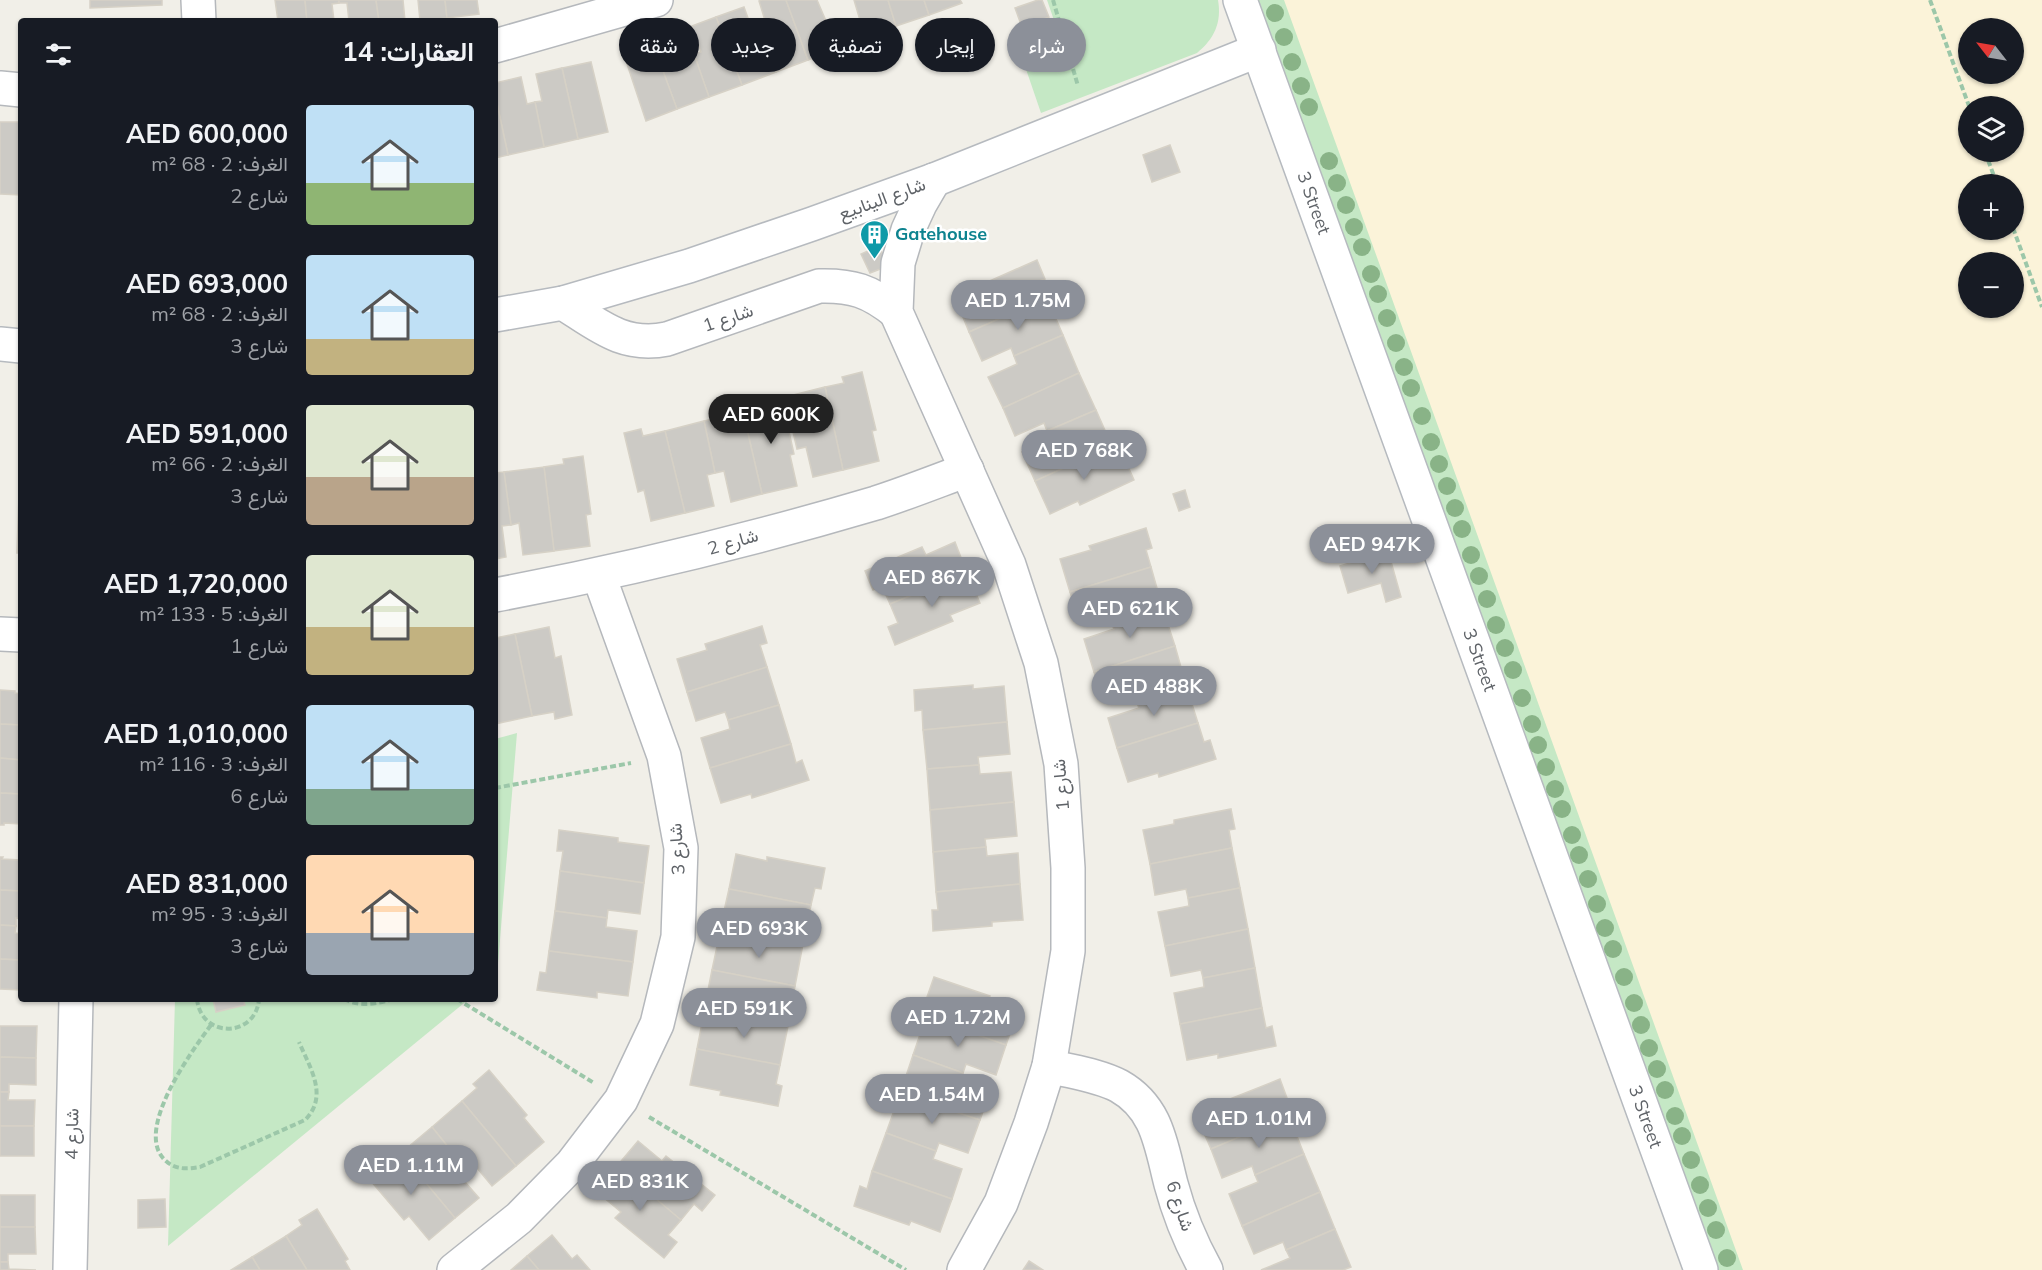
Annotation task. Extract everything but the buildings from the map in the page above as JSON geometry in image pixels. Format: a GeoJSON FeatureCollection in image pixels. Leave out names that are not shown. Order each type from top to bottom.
{"type":"FeatureCollection","features":[{"type":"Feature","properties":{"kind":"street"},"geometry":{"type":"LineString","coordinates":[[198,0],[199,18]]}},
{"type":"Feature","properties":{"kind":"street"},"geometry":{"type":"LineString","coordinates":[[498,45],[656,0]]}},
{"type":"Feature","properties":{"kind":"street","name":"3 Street"},"geometry":{"type":"LineString","coordinates":[[1240,0],[1701,1270]]}},
{"type":"Feature","properties":{"kind":"street","name":"شارع الينابيع"},"geometry":{"type":"LineString","coordinates":[[498,314],[563,303],[689,266],[934,180],[1258,50]]}},
{"type":"Feature","properties":{"kind":"street"},"geometry":{"type":"LineString","coordinates":[[0,88],[18,90]]}},
{"type":"Feature","properties":{"kind":"street","name":"شارع 1"},"geometry":{"type":"LineString","coordinates":[[896,312],[898,262],[912,221],[934,180]]}},
{"type":"Feature","properties":{"kind":"street","name":"شارع 1"},"geometry":{"type":"LineString","coordinates":[[563,303],[612,334],[642,342],[667,339],[819,286],[840,285],[879,298],[896,312],[1009,564],[1037,652],[1060,764],[1068,868],[1068,951],[1048,1066],[1031,1123],[1001,1203],[964,1270]]}},
{"type":"Feature","properties":{"kind":"street"},"geometry":{"type":"LineString","coordinates":[[0,344],[18,346]]}},
{"type":"Feature","properties":{"kind":"street","name":"شارع 2"},"geometry":{"type":"LineString","coordinates":[[498,594],[599,576],[688,555],[878,502],[967,470]]}},
{"type":"Feature","properties":{"kind":"street","name":"شارع 3"},"geometry":{"type":"LineString","coordinates":[[454,1270],[519,1218],[572,1164],[621,1100],[657,1024],[678,937],[681,848],[664,756],[599,576]]}},
{"type":"Feature","properties":{"kind":"street"},"geometry":{"type":"LineString","coordinates":[[0,634],[18,635]]}},
{"type":"Feature","properties":{"kind":"street","name":"شارع 4"},"geometry":{"type":"LineString","coordinates":[[70,1270],[76,1002]]}},
{"type":"Feature","properties":{"kind":"street","name":"شارع 6"},"geometry":{"type":"LineString","coordinates":[[1048,1066],[1102,1079],[1120,1087],[1136,1098],[1148,1112],[1157,1128],[1183,1221],[1206,1270]]}},
{"type":"Feature","properties":{"kind":"path"},"geometry":{"type":"LineString","coordinates":[[1053,0],[1088,118]]}},
{"type":"Feature","properties":{"kind":"path"},"geometry":{"type":"LineString","coordinates":[[1930,0],[1965,96]]}},
{"type":"Feature","properties":{"kind":"path"},"geometry":{"type":"LineString","coordinates":[[2017,240],[2042,307]]}},
{"type":"Feature","properties":{"kind":"path"},"geometry":{"type":"LineString","coordinates":[[498,787],[664,756]]}},
{"type":"Feature","properties":{"kind":"path"},"geometry":{"type":"LineString","coordinates":[[198,1002],[202,1017],[222,1029],[234,1029],[245,1024],[254,1016],[258,1002]]}},
{"type":"Feature","properties":{"kind":"path"},"geometry":{"type":"LineString","coordinates":[[350,1002],[376,1004],[383,1002]]}},
{"type":"Feature","properties":{"kind":"path"},"geometry":{"type":"LineString","coordinates":[[462,1002],[906,1270]]}},
{"type":"Feature","properties":{"kind":"path"},"geometry":{"type":"LineString","coordinates":[[212,1025],[178,1074],[155,1128],[154,1143],[160,1156],[172,1166],[186,1170],[200,1167],[305,1120],[311,1114],[316,1107],[318,1090],[300,1042]]}},
{"type":"Feature","properties":{"kind":"green space"},"geometry":{"type":"Polygon","coordinates":[[[1047,0],[1218,0],[1219,8],[1215,30],[1208,42],[1197,53],[1041,113],[1027,72],[1086,72],[1086,18],[1053,18],[1047,0]]]}},
{"type":"Feature","properties":{"kind":"green space"},"geometry":{"type":"Polygon","coordinates":[[[1240,0],[1297,0],[1761,1270],[1701,1270],[1240,0]]]}},
{"type":"Feature","properties":{"kind":"green space"},"geometry":{"type":"Polygon","coordinates":[[[517,733],[498,964],[498,738],[517,733]]]}},
{"type":"Feature","properties":{"kind":"green space"},"geometry":{"type":"Polygon","coordinates":[[[175,1002],[465,1002],[168,1246],[175,1002]]]}},
{"type":"Feature","properties":{"kind":"sand"},"geometry":{"type":"Polygon","coordinates":[[[1284,0],[2042,0],[2042,1270],[1743,1270],[1284,0]]]}},
{"type":"Feature","properties":{"kind":"place","name":"Gatehouse"},"geometry":{"type":"Point","coordinates":[874,260]}}]}
